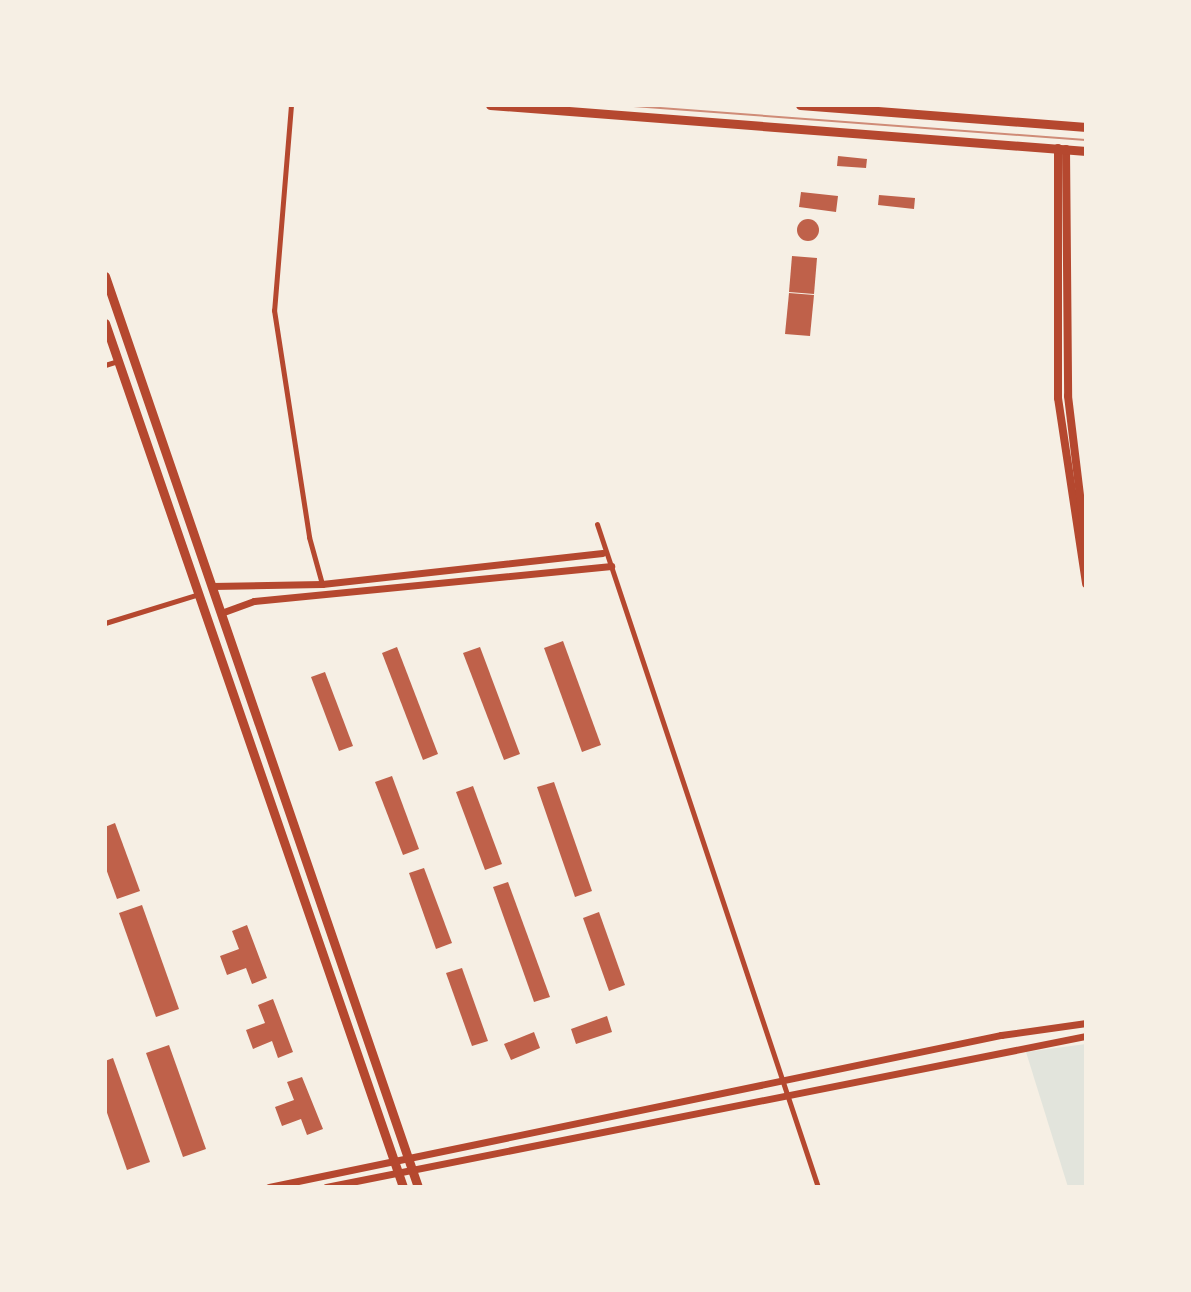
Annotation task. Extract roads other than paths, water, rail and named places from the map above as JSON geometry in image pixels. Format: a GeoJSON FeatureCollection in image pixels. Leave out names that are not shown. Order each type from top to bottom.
{"type":"FeatureCollection","features":[{"type":"Feature","properties":{"kind":"main road"},"geometry":{"type":"LineString","coordinates":[[491,105],[1086,151]]}},
{"type":"Feature","properties":{"kind":"main road"},"geometry":{"type":"LineString","coordinates":[[800,105],[1086,127]]}},
{"type":"Feature","properties":{"kind":"main road"},"geometry":{"type":"LineString","coordinates":[[1062,149],[1070,421],[1086,545]]}},
{"type":"Feature","properties":{"kind":"main road"},"geometry":{"type":"LineString","coordinates":[[1062,149],[1058,398],[1086,584]]}},
{"type":"Feature","properties":{"kind":"main road"},"geometry":{"type":"LineString","coordinates":[[105,276],[418,1187]]}},
{"type":"Feature","properties":{"kind":"main road"},"geometry":{"type":"LineString","coordinates":[[105,323],[403,1187]]}},
{"type":"Feature","properties":{"kind":"street"},"geometry":{"type":"LineString","coordinates":[[292,105],[274,310],[309,537],[322,584]]}},
{"type":"Feature","properties":{"kind":"street"},"geometry":{"type":"LineString","coordinates":[[105,365],[118,361]]}},
{"type":"Feature","properties":{"kind":"street"},"geometry":{"type":"LineString","coordinates":[[597,524],[603,552],[611,566],[785,1080],[818,1187]]}},
{"type":"Feature","properties":{"kind":"street"},"geometry":{"type":"LineString","coordinates":[[212,586],[322,584],[603,552]]}},
{"type":"Feature","properties":{"kind":"street"},"geometry":{"type":"LineString","coordinates":[[221,612],[254,601],[611,566]]}},
{"type":"Feature","properties":{"kind":"street"},"geometry":{"type":"LineString","coordinates":[[105,624],[199,594]]}},
{"type":"Feature","properties":{"kind":"street"},"geometry":{"type":"LineString","coordinates":[[269,1187],[397,1167],[785,1080],[1086,1023]]}},
{"type":"Feature","properties":{"kind":"street"},"geometry":{"type":"LineString","coordinates":[[411,1164],[1086,1036]]}},
{"type":"Feature","properties":{"kind":"street"},"geometry":{"type":"LineString","coordinates":[[326,1187],[397,1167]]}},
{"type":"Feature","properties":{"kind":"tram line"},"geometry":{"type":"LineString","coordinates":[[620,105],[1086,140]]}}]}
